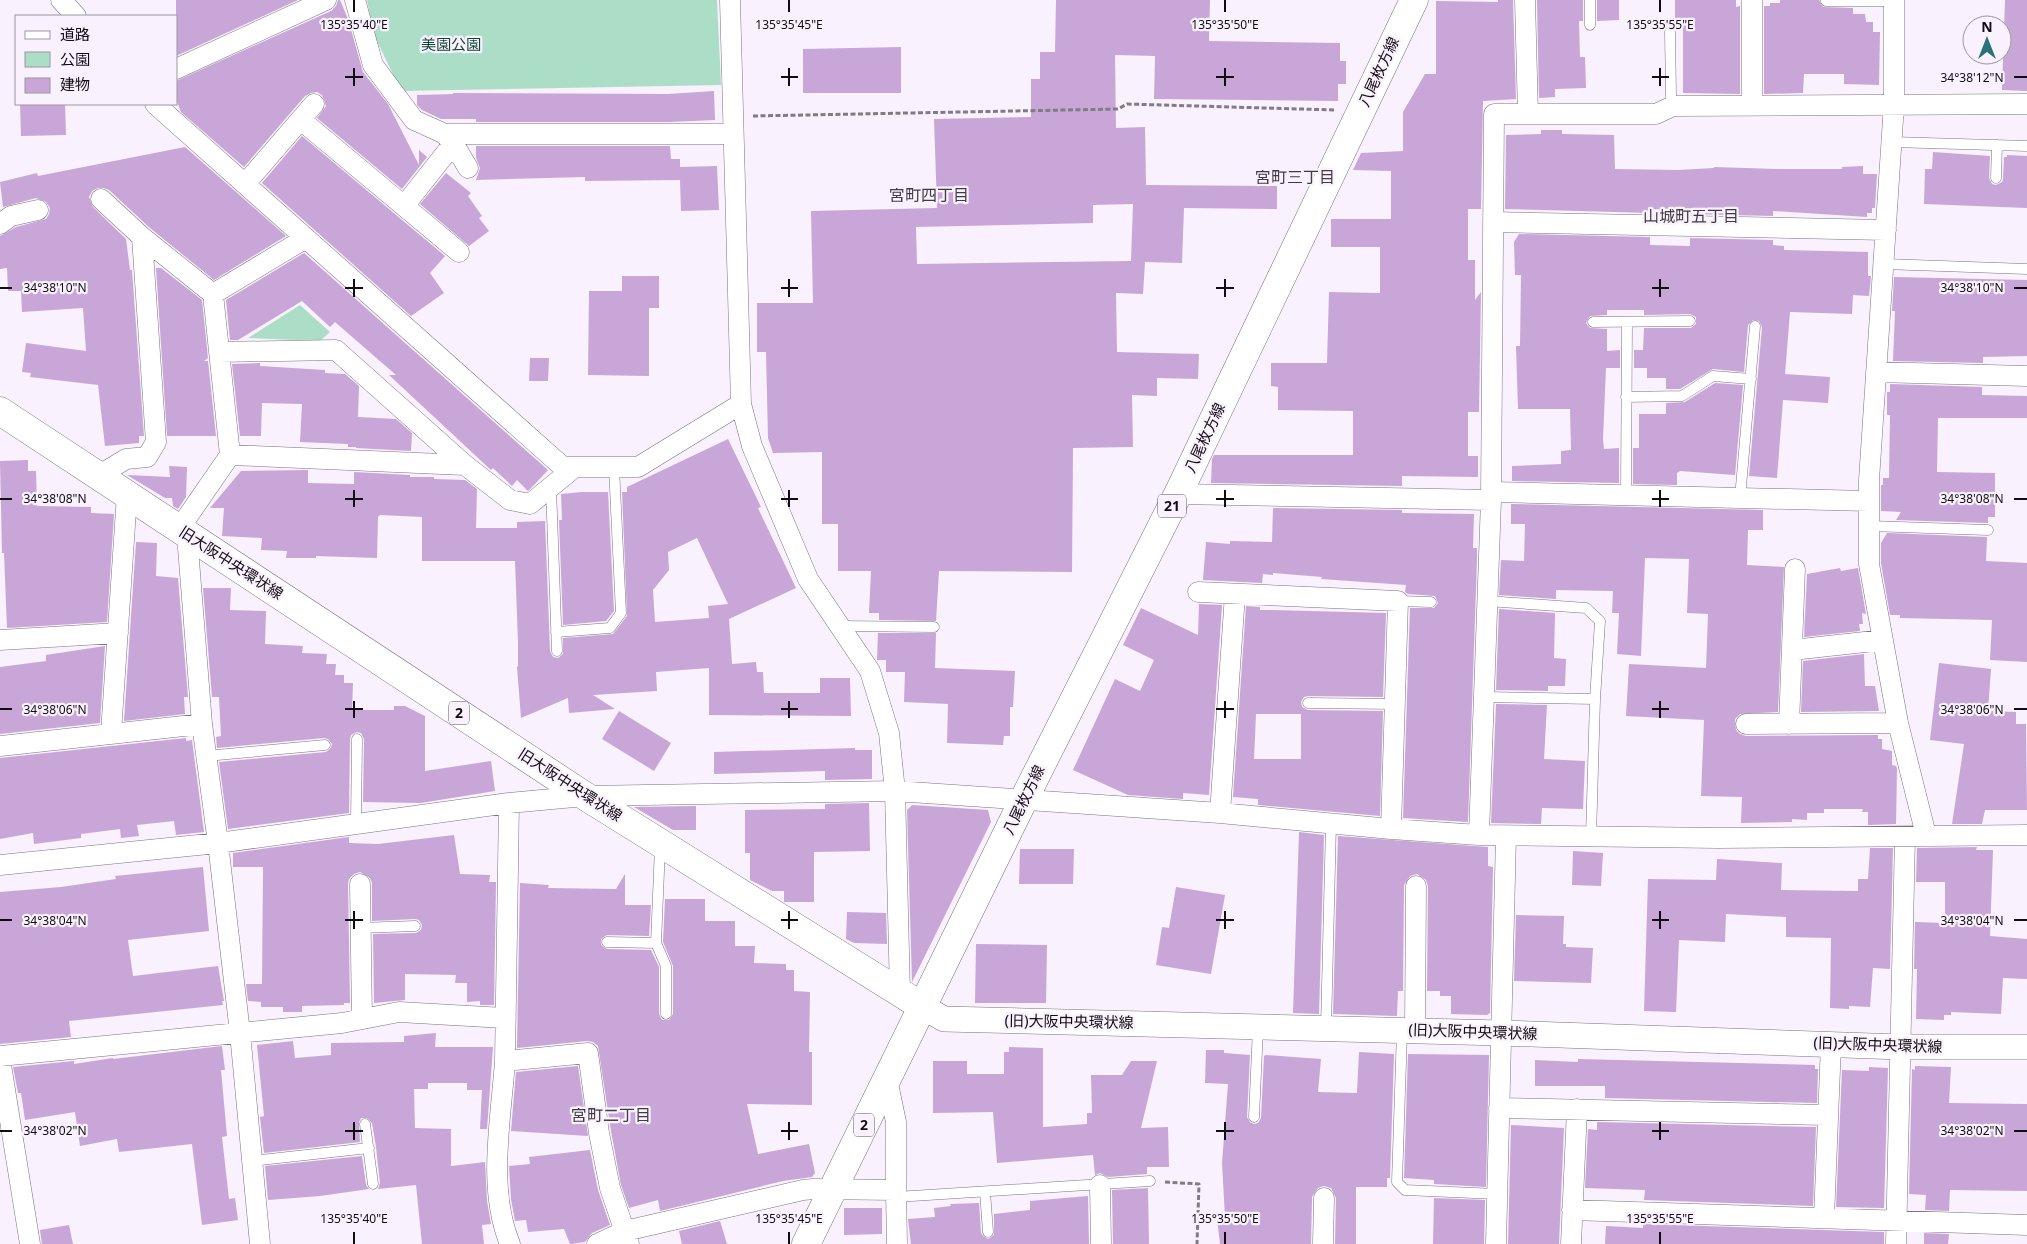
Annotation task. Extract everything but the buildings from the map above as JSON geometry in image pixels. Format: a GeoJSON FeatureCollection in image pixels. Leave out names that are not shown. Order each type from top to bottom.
{"type":"FeatureCollection","features":[{"type":"Feature","properties":{"kind":"main road","name":"八尾枚方線"},"geometry":{"type":"LineString","coordinates":[[912,1000],[1023,801],[1178,494],[1414,0]]}},
{"type":"Feature","properties":{"kind":"main road","name":"旧大阪中央環状線"},"geometry":{"type":"LineString","coordinates":[[0,412],[585,796],[912,1000]]}},
{"type":"Feature","properties":{"kind":"main road","name":"2"},"geometry":{"type":"LineString","coordinates":[[806,1244],[887,1079],[912,1000]]}},
{"type":"Feature","properties":{"kind":"street"},"geometry":{"type":"LineString","coordinates":[[61,0],[75,15]]}},
{"type":"Feature","properties":{"kind":"street"},"geometry":{"type":"LineString","coordinates":[[178,68],[326,0]]}},
{"type":"Feature","properties":{"kind":"street"},"geometry":{"type":"LineString","coordinates":[[356,0],[373,65],[414,120],[449,139],[468,168]]}},
{"type":"Feature","properties":{"kind":"street"},"geometry":{"type":"LineString","coordinates":[[730,0],[741,404],[752,446],[808,579],[870,672],[889,733],[912,1000]]}},
{"type":"Feature","properties":{"kind":"street"},"geometry":{"type":"LineString","coordinates":[[1525,0],[1528,114]]}},
{"type":"Feature","properties":{"kind":"street"},"geometry":{"type":"LineString","coordinates":[[1752,0],[1752,105]]}},
{"type":"Feature","properties":{"kind":"street"},"geometry":{"type":"LineString","coordinates":[[1894,0],[1894,104],[1876,372],[1869,501],[1869,564],[1898,723],[1926,835]]}},
{"type":"Feature","properties":{"kind":"street"},"geometry":{"type":"LineString","coordinates":[[245,184],[314,104]]}},
{"type":"Feature","properties":{"kind":"street"},"geometry":{"type":"LineString","coordinates":[[1479,835],[1491,496],[1494,114],[1656,114],[1674,106],[2027,104]]}},
{"type":"Feature","properties":{"kind":"street"},"geometry":{"type":"LineString","coordinates":[[157,105],[563,467],[638,467],[741,404]]}},
{"type":"Feature","properties":{"kind":"street"},"geometry":{"type":"LineString","coordinates":[[300,120],[459,252]]}},
{"type":"Feature","properties":{"kind":"street"},"geometry":{"type":"LineString","coordinates":[[449,139],[733,125]]}},
{"type":"Feature","properties":{"kind":"street"},"geometry":{"type":"LineString","coordinates":[[404,206],[449,139]]}},
{"type":"Feature","properties":{"kind":"street"},"geometry":{"type":"LineString","coordinates":[[101,199],[142,237],[213,294],[230,455],[183,532],[202,724],[240,1033],[260,1244]]}},
{"type":"Feature","properties":{"kind":"street"},"geometry":{"type":"LineString","coordinates":[[0,224],[12,216],[38,210]]}},
{"type":"Feature","properties":{"kind":"street"},"geometry":{"type":"LineString","coordinates":[[1493,222],[1886,230]]}},
{"type":"Feature","properties":{"kind":"street"},"geometry":{"type":"LineString","coordinates":[[98,476],[126,459],[147,457],[156,442],[142,237]]}},
{"type":"Feature","properties":{"kind":"street"},"geometry":{"type":"LineString","coordinates":[[213,294],[306,238]]}},
{"type":"Feature","properties":{"kind":"street"},"geometry":{"type":"LineString","coordinates":[[219,352],[336,350],[465,465],[510,500],[530,504],[574,467]]}},
{"type":"Feature","properties":{"kind":"street"},"geometry":{"type":"LineString","coordinates":[[1876,372],[2027,376]]}},
{"type":"Feature","properties":{"kind":"street"},"geometry":{"type":"LineString","coordinates":[[230,455],[465,465]]}},
{"type":"Feature","properties":{"kind":"street"},"geometry":{"type":"LineString","coordinates":[[1178,494],[1626,495],[1869,501]]}},
{"type":"Feature","properties":{"kind":"street"},"geometry":{"type":"LineString","coordinates":[[112,733],[126,495]]}},
{"type":"Feature","properties":{"kind":"street"},"geometry":{"type":"LineString","coordinates":[[1788,724],[1795,569]]}},
{"type":"Feature","properties":{"kind":"street"},"geometry":{"type":"LineString","coordinates":[[1198,592],[1398,601],[1391,829]]}},
{"type":"Feature","properties":{"kind":"street"},"geometry":{"type":"LineString","coordinates":[[1220,813],[1235,594]]}},
{"type":"Feature","properties":{"kind":"street"},"geometry":{"type":"LineString","coordinates":[[0,640],[118,633]]}},
{"type":"Feature","properties":{"kind":"street"},"geometry":{"type":"LineString","coordinates":[[1792,650],[1883,640]]}},
{"type":"Feature","properties":{"kind":"street"},"geometry":{"type":"LineString","coordinates":[[1746,724],[1898,723]]}},
{"type":"Feature","properties":{"kind":"street"},"geometry":{"type":"LineString","coordinates":[[0,746],[202,724]]}},
{"type":"Feature","properties":{"kind":"street"},"geometry":{"type":"LineString","coordinates":[[0,865],[218,843],[509,804],[585,796],[895,791],[1220,813],[1331,824],[1479,835],[1905,837],[1926,835],[2027,835]]}},
{"type":"Feature","properties":{"kind":"street"},"geometry":{"type":"LineString","coordinates":[[509,804],[505,1061],[497,1195],[503,1227],[510,1244]]}},
{"type":"Feature","properties":{"kind":"street"},"geometry":{"type":"LineString","coordinates":[[1496,1244],[1506,836]]}},
{"type":"Feature","properties":{"kind":"street"},"geometry":{"type":"LineString","coordinates":[[1896,1244],[1905,837]]}},
{"type":"Feature","properties":{"kind":"street"},"geometry":{"type":"LineString","coordinates":[[360,884],[362,1019]]}},
{"type":"Feature","properties":{"kind":"street"},"geometry":{"type":"LineString","coordinates":[[1408,1030],[1416,886]]}},
{"type":"Feature","properties":{"kind":"street","name":"(旧)大阪中央環状線"},"geometry":{"type":"LineString","coordinates":[[912,1000],[944,1019],[1408,1030],[1901,1047],[2027,1047]]}},
{"type":"Feature","properties":{"kind":"street"},"geometry":{"type":"LineString","coordinates":[[30,1244],[0,1058],[342,1023],[399,1012],[505,1018]]}},
{"type":"Feature","properties":{"kind":"street"},"geometry":{"type":"LineString","coordinates":[[1824,1218],[1826,1114],[1830,1044]]}},
{"type":"Feature","properties":{"kind":"street"},"geometry":{"type":"LineString","coordinates":[[505,1061],[588,1054],[599,1133],[610,1188],[627,1237]]}},
{"type":"Feature","properties":{"kind":"street"},"geometry":{"type":"LineString","coordinates":[[887,1079],[896,1122],[897,1244]]}},
{"type":"Feature","properties":{"kind":"street"},"geometry":{"type":"LineString","coordinates":[[1500,1108],[1826,1114]]}},
{"type":"Feature","properties":{"kind":"street"},"geometry":{"type":"LineString","coordinates":[[1571,1244],[1577,1109]]}},
{"type":"Feature","properties":{"kind":"street"},"geometry":{"type":"LineString","coordinates":[[1100,1186],[1101,1244]]}},
{"type":"Feature","properties":{"kind":"street"},"geometry":{"type":"LineString","coordinates":[[597,1244],[803,1190],[832,1189],[896,1194]]}},
{"type":"Feature","properties":{"kind":"street"},"geometry":{"type":"LineString","coordinates":[[1323,1244],[1324,1198]]}},
{"type":"Feature","properties":{"kind":"street"},"geometry":{"type":"LineString","coordinates":[[1572,1210],[2027,1225]]}},
{"type":"Feature","properties":{"kind":"lane"},"geometry":{"type":"LineString","coordinates":[[1590,0],[1590,26]]}},
{"type":"Feature","properties":{"kind":"lane"},"geometry":{"type":"LineString","coordinates":[[1826,1],[1894,0]]}},
{"type":"Feature","properties":{"kind":"lane"},"geometry":{"type":"LineString","coordinates":[[1670,32],[1671,96],[1674,106]]}},
{"type":"Feature","properties":{"kind":"lane"},"geometry":{"type":"LineString","coordinates":[[1892,142],[2027,146]]}},
{"type":"Feature","properties":{"kind":"lane"},"geometry":{"type":"LineString","coordinates":[[1996,178],[1997,145]]}},
{"type":"Feature","properties":{"kind":"lane"},"geometry":{"type":"LineString","coordinates":[[1884,264],[2027,269]]}},
{"type":"Feature","properties":{"kind":"lane"},"geometry":{"type":"LineString","coordinates":[[1593,322],[1690,321]]}},
{"type":"Feature","properties":{"kind":"lane"},"geometry":{"type":"LineString","coordinates":[[1626,495],[1627,322]]}},
{"type":"Feature","properties":{"kind":"lane"},"geometry":{"type":"LineString","coordinates":[[1740,498],[1755,326]]}},
{"type":"Feature","properties":{"kind":"lane"},"geometry":{"type":"LineString","coordinates":[[1626,397],[1682,396],[1713,376],[1751,379]]}},
{"type":"Feature","properties":{"kind":"lane"},"geometry":{"type":"LineString","coordinates":[[556,632],[610,628],[621,613],[614,467]]}},
{"type":"Feature","properties":{"kind":"lane"},"geometry":{"type":"LineString","coordinates":[[551,487],[557,651]]}},
{"type":"Feature","properties":{"kind":"lane"},"geometry":{"type":"LineString","coordinates":[[1869,526],[1988,530]]}},
{"type":"Feature","properties":{"kind":"lane"},"geometry":{"type":"LineString","coordinates":[[1398,601],[1431,602]]}},
{"type":"Feature","properties":{"kind":"lane"},"geometry":{"type":"LineString","coordinates":[[1487,601],[1586,608],[1600,621],[1595,699],[1591,837]]}},
{"type":"Feature","properties":{"kind":"lane"},"geometry":{"type":"LineString","coordinates":[[840,626],[934,627]]}},
{"type":"Feature","properties":{"kind":"lane"},"geometry":{"type":"LineString","coordinates":[[1484,696],[1595,699]]}},
{"type":"Feature","properties":{"kind":"lane"},"geometry":{"type":"LineString","coordinates":[[1308,703],[1395,704]]}},
{"type":"Feature","properties":{"kind":"lane"},"geometry":{"type":"LineString","coordinates":[[356,824],[357,739]]}},
{"type":"Feature","properties":{"kind":"lane"},"geometry":{"type":"LineString","coordinates":[[206,756],[325,745]]}},
{"type":"Feature","properties":{"kind":"lane"},"geometry":{"type":"LineString","coordinates":[[1326,1028],[1331,824]]}},
{"type":"Feature","properties":{"kind":"lane"},"geometry":{"type":"LineString","coordinates":[[660,844],[656,943],[666,966],[666,1014]]}},
{"type":"Feature","properties":{"kind":"lane"},"geometry":{"type":"LineString","coordinates":[[360,928],[415,926]]}},
{"type":"Feature","properties":{"kind":"lane"},"geometry":{"type":"LineString","coordinates":[[608,942],[656,943]]}},
{"type":"Feature","properties":{"kind":"lane"},"geometry":{"type":"LineString","coordinates":[[1254,1117],[1258,1026]]}},
{"type":"Feature","properties":{"kind":"lane"},"geometry":{"type":"LineString","coordinates":[[1408,1030],[1397,1182],[1405,1190],[1497,1194]]}},
{"type":"Feature","properties":{"kind":"lane"},"geometry":{"type":"LineString","coordinates":[[366,1124],[373,1184]]}},
{"type":"Feature","properties":{"kind":"lane"},"geometry":{"type":"LineString","coordinates":[[252,1161],[369,1148]]}},
{"type":"Feature","properties":{"kind":"lane"},"geometry":{"type":"LineString","coordinates":[[896,1194],[985,1192],[1100,1186],[1150,1181]]}},
{"type":"Feature","properties":{"kind":"lane"},"geometry":{"type":"LineString","coordinates":[[985,1192],[988,1232]]}},
{"type":"Feature","properties":{"kind":"path"},"geometry":{"type":"LineString","coordinates":[[733,125],[1118,109],[1127,104],[1343,110]]}},
{"type":"Feature","properties":{"kind":"path"},"geometry":{"type":"LineString","coordinates":[[1150,1181],[1199,1184],[1198,1244]]}},
{"type":"Feature","properties":{"kind":"green space","name":"美園公園"},"geometry":{"type":"Polygon","coordinates":[[[367,0],[717,0],[721,85],[401,91],[373,33],[367,0]]]}},
{"type":"Feature","properties":{"kind":"green space"},"geometry":{"type":"Polygon","coordinates":[[[300,305],[330,332],[320,341],[248,338],[300,305]]]}},
{"type":"Feature","properties":{"kind":"district","name":"宮町三丁目"},"geometry":{"type":"Point","coordinates":[1295,177]}},
{"type":"Feature","properties":{"kind":"district","name":"宮町四丁目"},"geometry":{"type":"Point","coordinates":[929,195]}},
{"type":"Feature","properties":{"kind":"district","name":"山城町五丁目"},"geometry":{"type":"Point","coordinates":[1691,216]}},
{"type":"Feature","properties":{"kind":"district","name":"宮町二丁目"},"geometry":{"type":"Point","coordinates":[611,1115]}}]}
